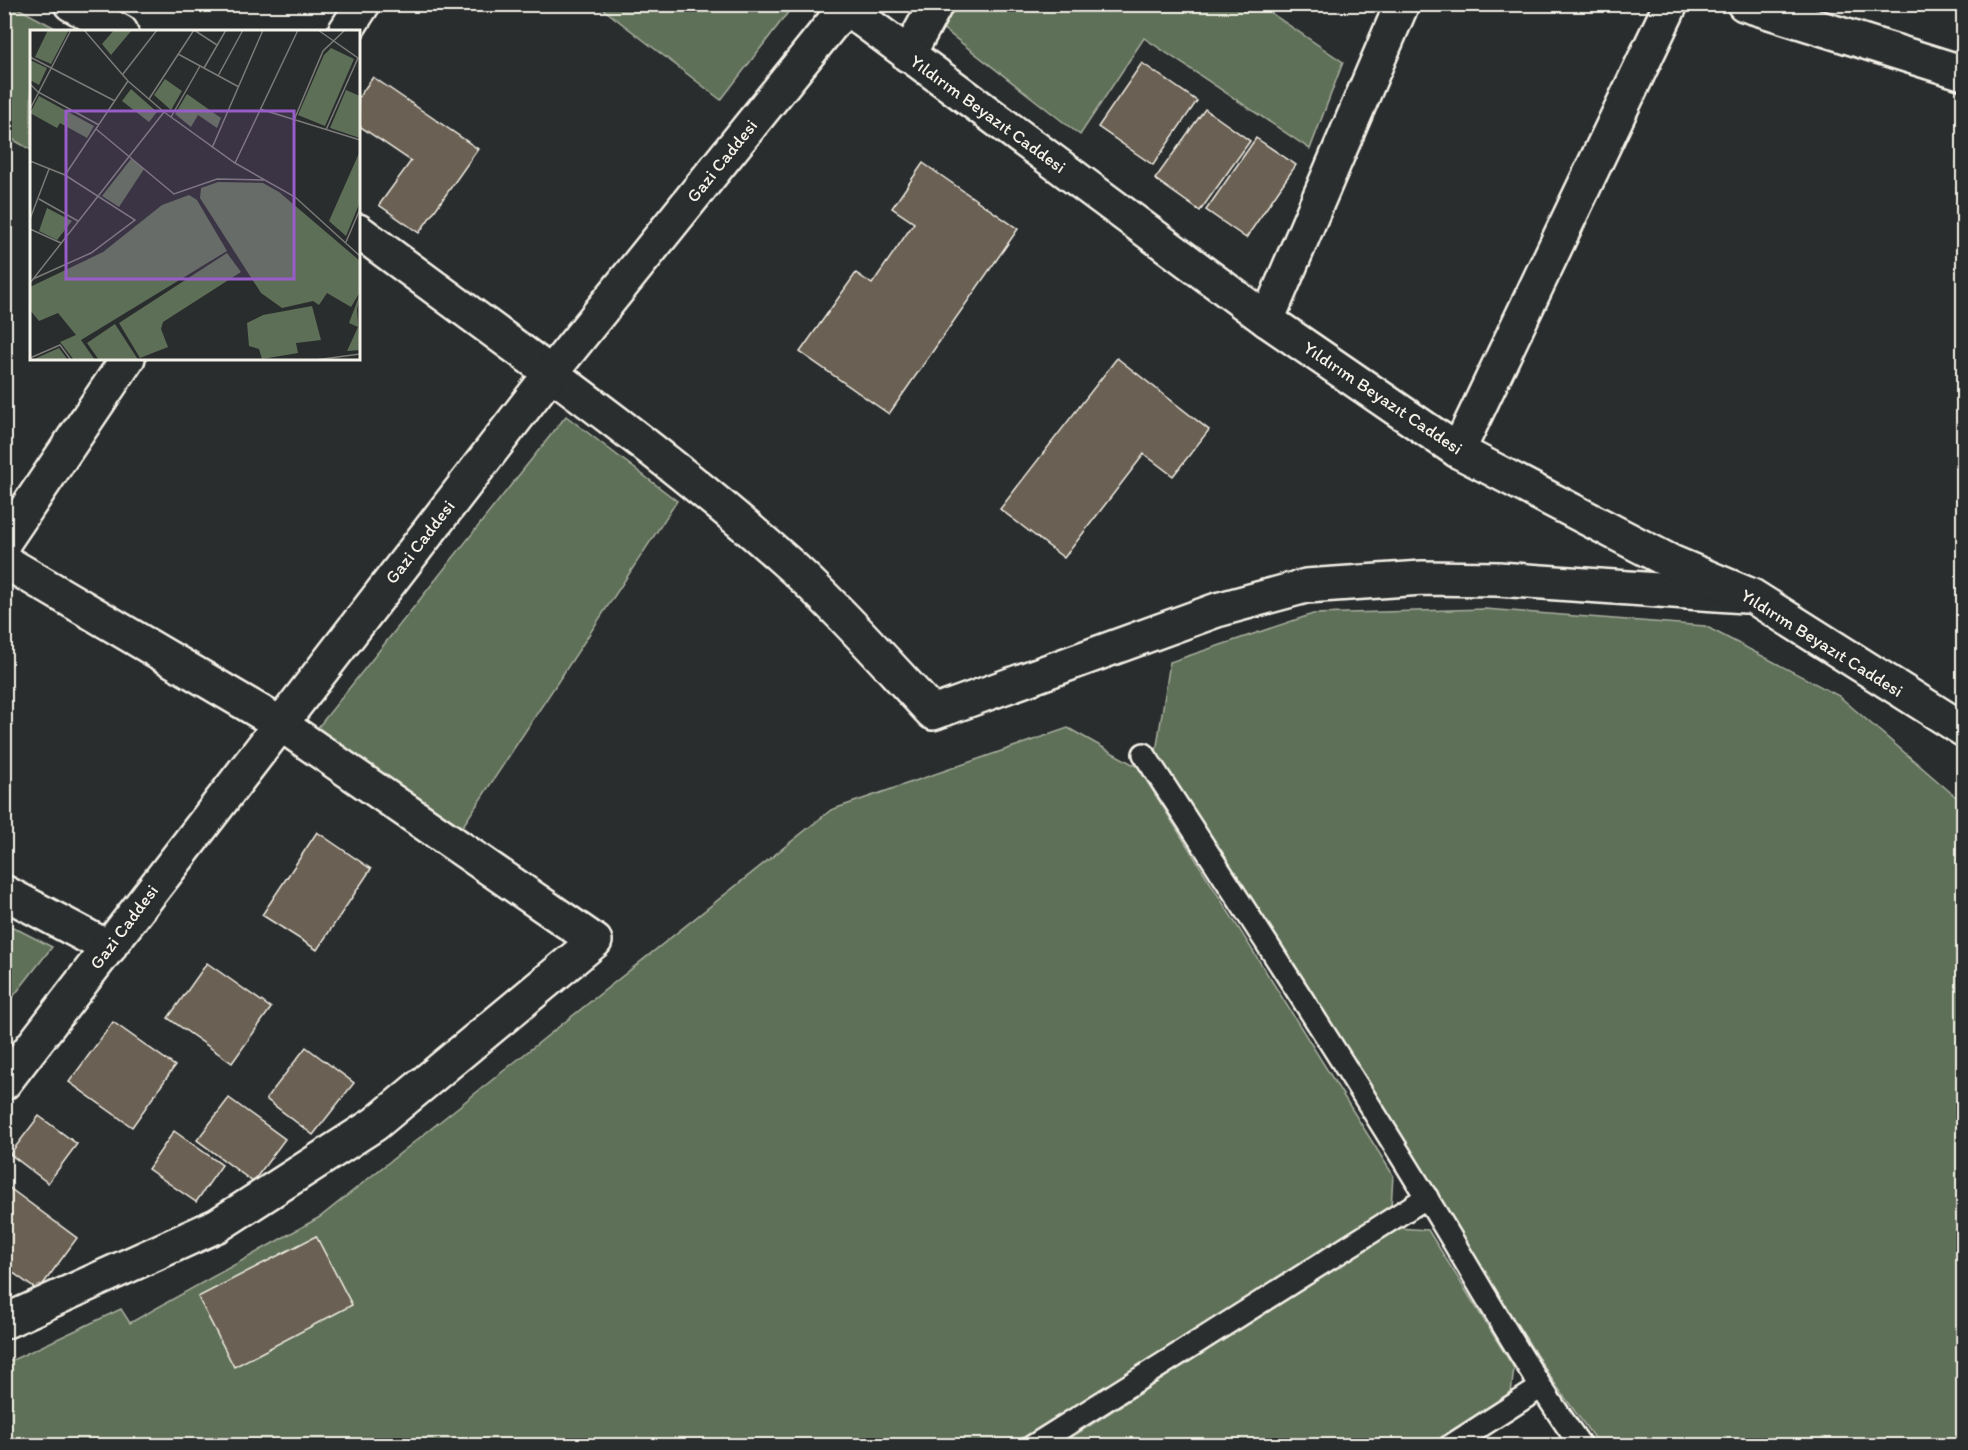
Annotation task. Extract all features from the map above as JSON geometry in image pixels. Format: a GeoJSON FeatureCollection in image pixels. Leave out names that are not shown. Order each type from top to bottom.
{"type":"FeatureCollection","features":[{"type":"Feature","properties":{"kind":"street"},"geometry":{"type":"LineString","coordinates":[[71,4],[117,30]]}},
{"type":"Feature","properties":{"kind":"street"},"geometry":{"type":"LineString","coordinates":[[346,30],[363,4]]}},
{"type":"Feature","properties":{"kind":"street"},"geometry":{"type":"LineString","coordinates":[[908,55],[936,4]]}},
{"type":"Feature","properties":{"kind":"street"},"geometry":{"type":"LineString","coordinates":[[1267,320],[1402,4]]}},
{"type":"Feature","properties":{"kind":"street"},"geometry":{"type":"LineString","coordinates":[[1458,450],[1671,4]]}},
{"type":"Feature","properties":{"kind":"street"},"geometry":{"type":"LineString","coordinates":[[1744,4],[1964,73]]}},
{"type":"Feature","properties":{"kind":"street","name":"Yıldırım Beyazıt Caddesi"},"geometry":{"type":"LineString","coordinates":[[843,6],[1267,320],[1458,450],[1671,562],[1752,596],[1964,730]]}},
{"type":"Feature","properties":{"kind":"street","name":"Gazi Caddesi"},"geometry":{"type":"LineString","coordinates":[[4,1083],[279,723],[551,373],[843,6]]}},
{"type":"Feature","properties":{"kind":"street"},"geometry":{"type":"LineString","coordinates":[[360,232],[551,373],[705,493],[782,557],[851,624],[933,713],[1217,610],[1306,586],[1422,578],[1498,579],[1752,596]]}},
{"type":"Feature","properties":{"kind":"street"},"geometry":{"type":"LineString","coordinates":[[4,542],[127,360]]}},
{"type":"Feature","properties":{"kind":"street"},"geometry":{"type":"LineString","coordinates":[[4,561],[279,723],[595,941],[375,1124],[228,1219],[4,1322]]}},
{"type":"Feature","properties":{"kind":"street"},"geometry":{"type":"LineString","coordinates":[[4,892],[109,948]]}},
{"type":"Feature","properties":{"kind":"lane"},"geometry":{"type":"LineString","coordinates":[[1144,754],[1291,978],[1427,1197],[1540,1388],[1581,1446]]}},
{"type":"Feature","properties":{"kind":"lane"},"geometry":{"type":"LineString","coordinates":[[1033,1446],[1427,1197]]}},
{"type":"Feature","properties":{"kind":"lane"},"geometry":{"type":"LineString","coordinates":[[1450,1446],[1540,1388]]}},
{"type":"Feature","properties":{"kind":"green space"},"geometry":{"type":"Polygon","coordinates":[[[5,4],[12,5],[59,30],[30,30],[30,149],[5,135],[5,4]]]}},
{"type":"Feature","properties":{"kind":"green space"},"geometry":{"type":"Polygon","coordinates":[[[598,5],[782,5],[789,11],[721,100],[598,5]]]}},
{"type":"Feature","properties":{"kind":"green space"},"geometry":{"type":"Polygon","coordinates":[[[955,5],[1259,5],[1343,62],[1310,149],[1144,38],[1080,135],[941,27],[955,5]]]}},
{"type":"Feature","properties":{"kind":"green space"},"geometry":{"type":"Polygon","coordinates":[[[566,416],[677,501],[459,832],[315,731],[566,416]]]}},
{"type":"Feature","properties":{"kind":"green space"},"geometry":{"type":"Polygon","coordinates":[[[1485,609],[1705,626],[1839,696],[1963,803],[1963,1445],[1599,1445],[1553,1381],[1156,752],[1170,662],[1313,614],[1485,609]]]}},
{"type":"Feature","properties":{"kind":"green space"},"geometry":{"type":"Polygon","coordinates":[[[1068,728],[1138,767],[1393,1175],[1391,1208],[1011,1445],[5,1445],[4,1364],[121,1309],[130,1323],[320,1217],[831,810],[1068,728]]]}},
{"type":"Feature","properties":{"kind":"green space"},"geometry":{"type":"Polygon","coordinates":[[[5,923],[52,947],[5,1007],[5,923]]]}},
{"type":"Feature","properties":{"kind":"green space"},"geometry":{"type":"Polygon","coordinates":[[[1397,1228],[1428,1230],[1514,1368],[1511,1394],[1430,1445],[1058,1446],[1397,1228]]]}},
{"type":"Feature","properties":{"kind":"building"},"geometry":{"type":"Polygon","coordinates":[[[1142,63],[1197,101],[1153,165],[1098,127],[1142,63]]]}},
{"type":"Feature","properties":{"kind":"building"},"geometry":{"type":"Polygon","coordinates":[[[373,77],[478,149],[419,233],[379,205],[411,161],[360,126],[360,95],[373,77]]]}},
{"type":"Feature","properties":{"kind":"building"},"geometry":{"type":"Polygon","coordinates":[[[1205,109],[1250,141],[1200,211],[1155,179],[1205,109]]]}},
{"type":"Feature","properties":{"kind":"building"},"geometry":{"type":"Polygon","coordinates":[[[1256,138],[1296,165],[1246,238],[1206,210],[1256,138]]]}},
{"type":"Feature","properties":{"kind":"building"},"geometry":{"type":"Polygon","coordinates":[[[923,163],[1018,229],[889,414],[800,352],[856,273],[872,284],[914,223],[892,208],[923,163]]]}},
{"type":"Feature","properties":{"kind":"building"},"geometry":{"type":"Polygon","coordinates":[[[1117,358],[1209,430],[1173,476],[1144,454],[1064,558],[1000,509],[1117,358]]]}},
{"type":"Feature","properties":{"kind":"building"},"geometry":{"type":"Polygon","coordinates":[[[317,832],[371,869],[317,950],[262,915],[317,832]]]}},
{"type":"Feature","properties":{"kind":"building"},"geometry":{"type":"Polygon","coordinates":[[[207,963],[271,1008],[232,1063],[168,1018],[207,963]]]}},
{"type":"Feature","properties":{"kind":"building"},"geometry":{"type":"Polygon","coordinates":[[[113,1022],[175,1066],[132,1127],[69,1082],[113,1022]]]}},
{"type":"Feature","properties":{"kind":"building"},"geometry":{"type":"Polygon","coordinates":[[[306,1047],[354,1083],[313,1135],[266,1099],[306,1047]]]}},
{"type":"Feature","properties":{"kind":"building"},"geometry":{"type":"Polygon","coordinates":[[[229,1098],[285,1139],[253,1182],[197,1140],[229,1098]]]}},
{"type":"Feature","properties":{"kind":"building"},"geometry":{"type":"Polygon","coordinates":[[[39,1116],[77,1144],[48,1183],[10,1154],[39,1116]]]}},
{"type":"Feature","properties":{"kind":"building"},"geometry":{"type":"Polygon","coordinates":[[[174,1131],[222,1165],[196,1202],[148,1169],[174,1131]]]}},
{"type":"Feature","properties":{"kind":"building"},"geometry":{"type":"Polygon","coordinates":[[[4,1184],[77,1238],[38,1291],[4,1266],[4,1184]]]}},
{"type":"Feature","properties":{"kind":"building"},"geometry":{"type":"Polygon","coordinates":[[[316,1236],[352,1305],[234,1367],[198,1297],[316,1236]]]}}]}
